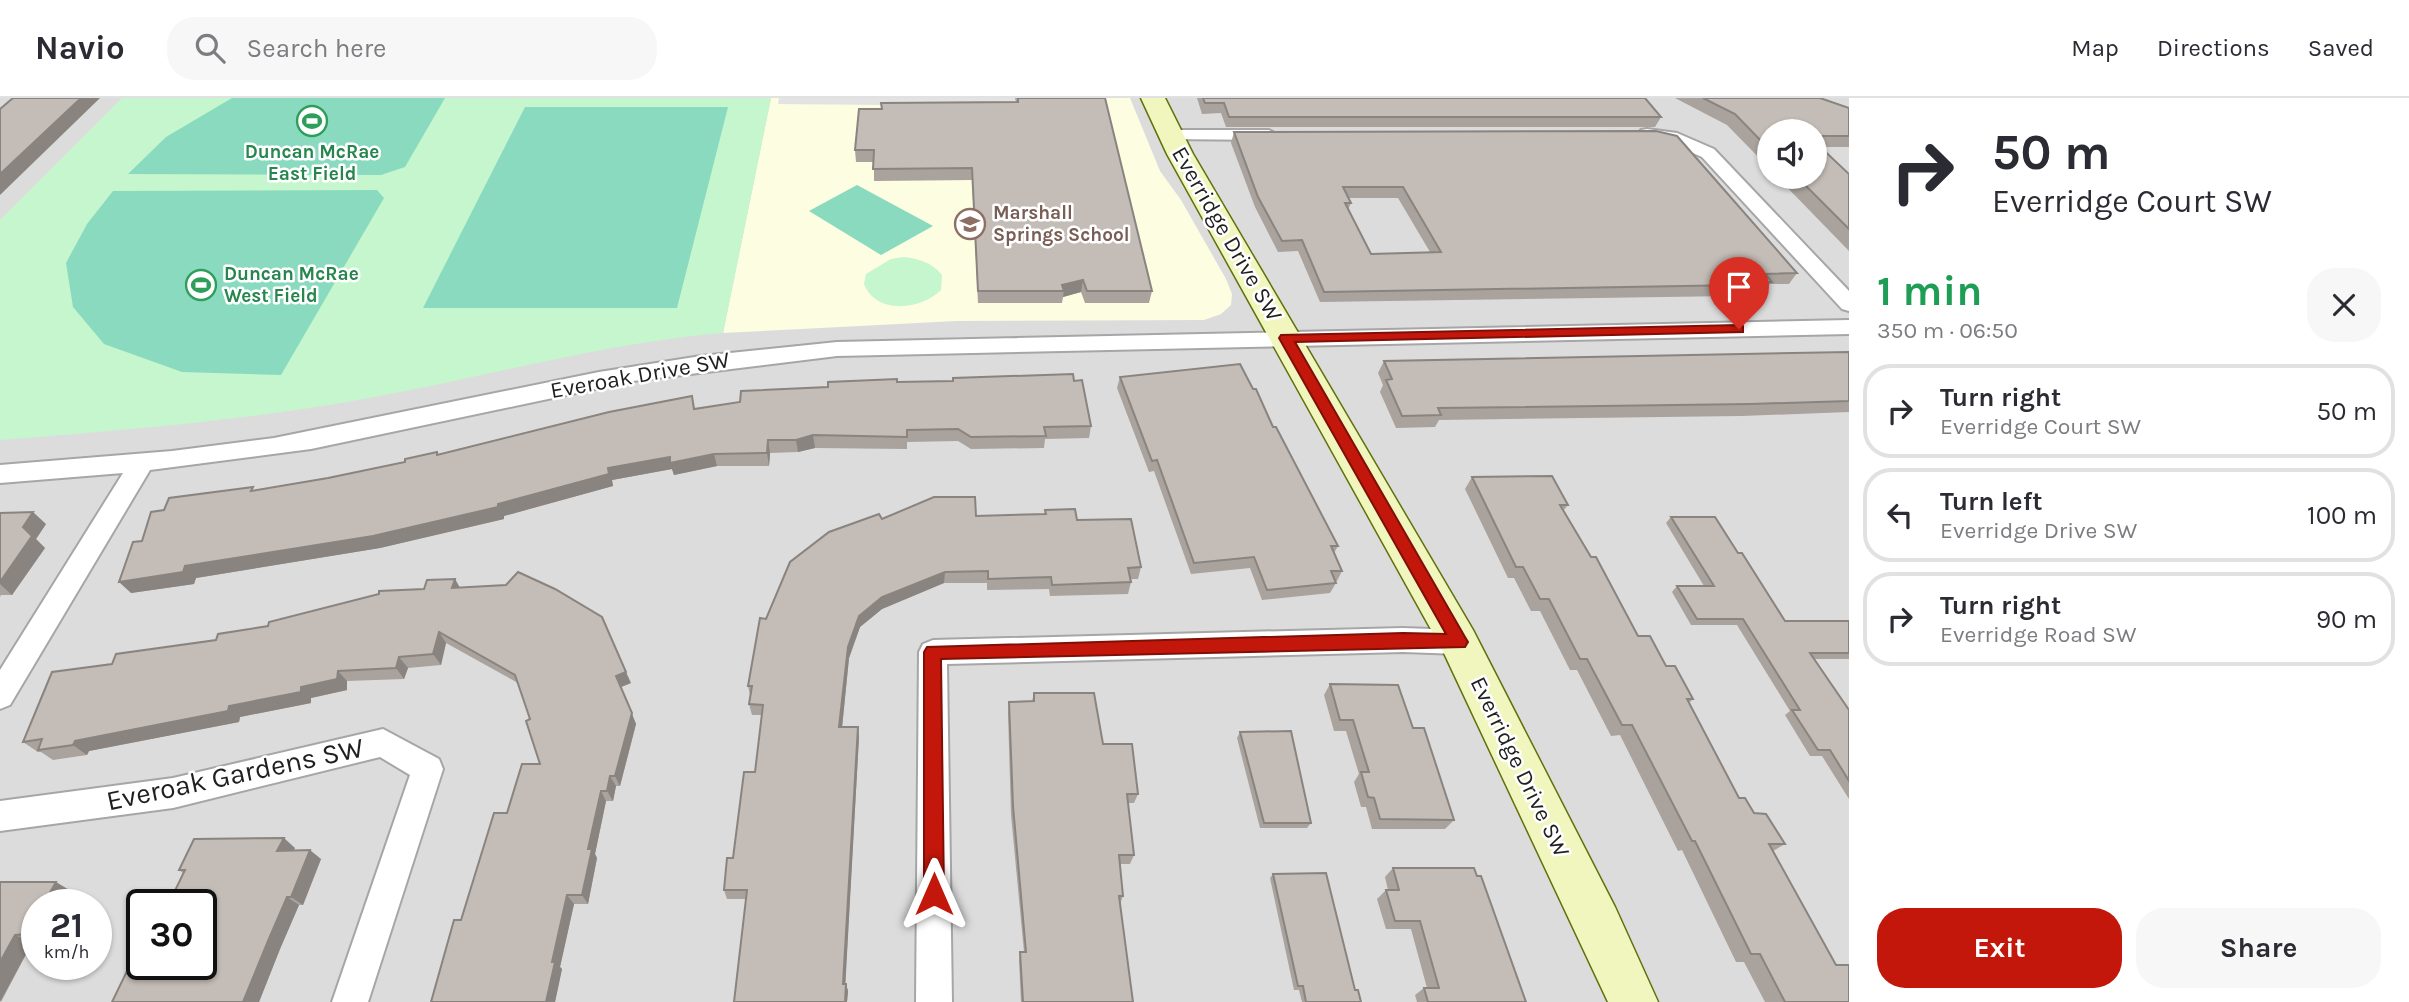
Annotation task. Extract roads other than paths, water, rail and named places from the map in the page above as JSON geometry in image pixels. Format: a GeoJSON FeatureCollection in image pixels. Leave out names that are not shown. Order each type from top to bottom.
{"type":"FeatureCollection","features":[{"type":"Feature","properties":{"kind":"street","name":"Everridge Drive SW"},"geometry":{"type":"LineString","coordinates":[[1153,98],[1170,135],[1459,642],[1598,924],[1633,1002]]}},
{"type":"Feature","properties":{"kind":"street"},"geometry":{"type":"LineString","coordinates":[[1170,135],[1292,135]]}},
{"type":"Feature","properties":{"kind":"street"},"geometry":{"type":"LineString","coordinates":[[1622,135],[1671,137],[1708,153],[1849,304]]}},
{"type":"Feature","properties":{"kind":"street","name":"Everoak Drive SW"},"geometry":{"type":"LineString","coordinates":[[0,474],[274,447],[447,414],[609,377],[740,358],[906,345],[1849,327]]}},
{"type":"Feature","properties":{"kind":"street"},"geometry":{"type":"LineString","coordinates":[[0,696],[144,461]]}},
{"type":"Feature","properties":{"kind":"street"},"geometry":{"type":"LineString","coordinates":[[934,1002],[933,652],[1403,640],[1459,642]]}},
{"type":"Feature","properties":{"kind":"street","name":"Everoak Gardens SW"},"geometry":{"type":"LineString","coordinates":[[0,816],[173,793],[383,743],[428,769],[350,1002]]}},
{"type":"Feature","properties":{"kind":"place","name":"Duncan McRae East Field"},"geometry":{"type":"Point","coordinates":[312,121]}},
{"type":"Feature","properties":{"kind":"place","name":"Marshall Springs School"},"geometry":{"type":"Point","coordinates":[970,224]}},
{"type":"Feature","properties":{"kind":"place","name":"Duncan McRae West Field"},"geometry":{"type":"Point","coordinates":[201,285]}}]}
